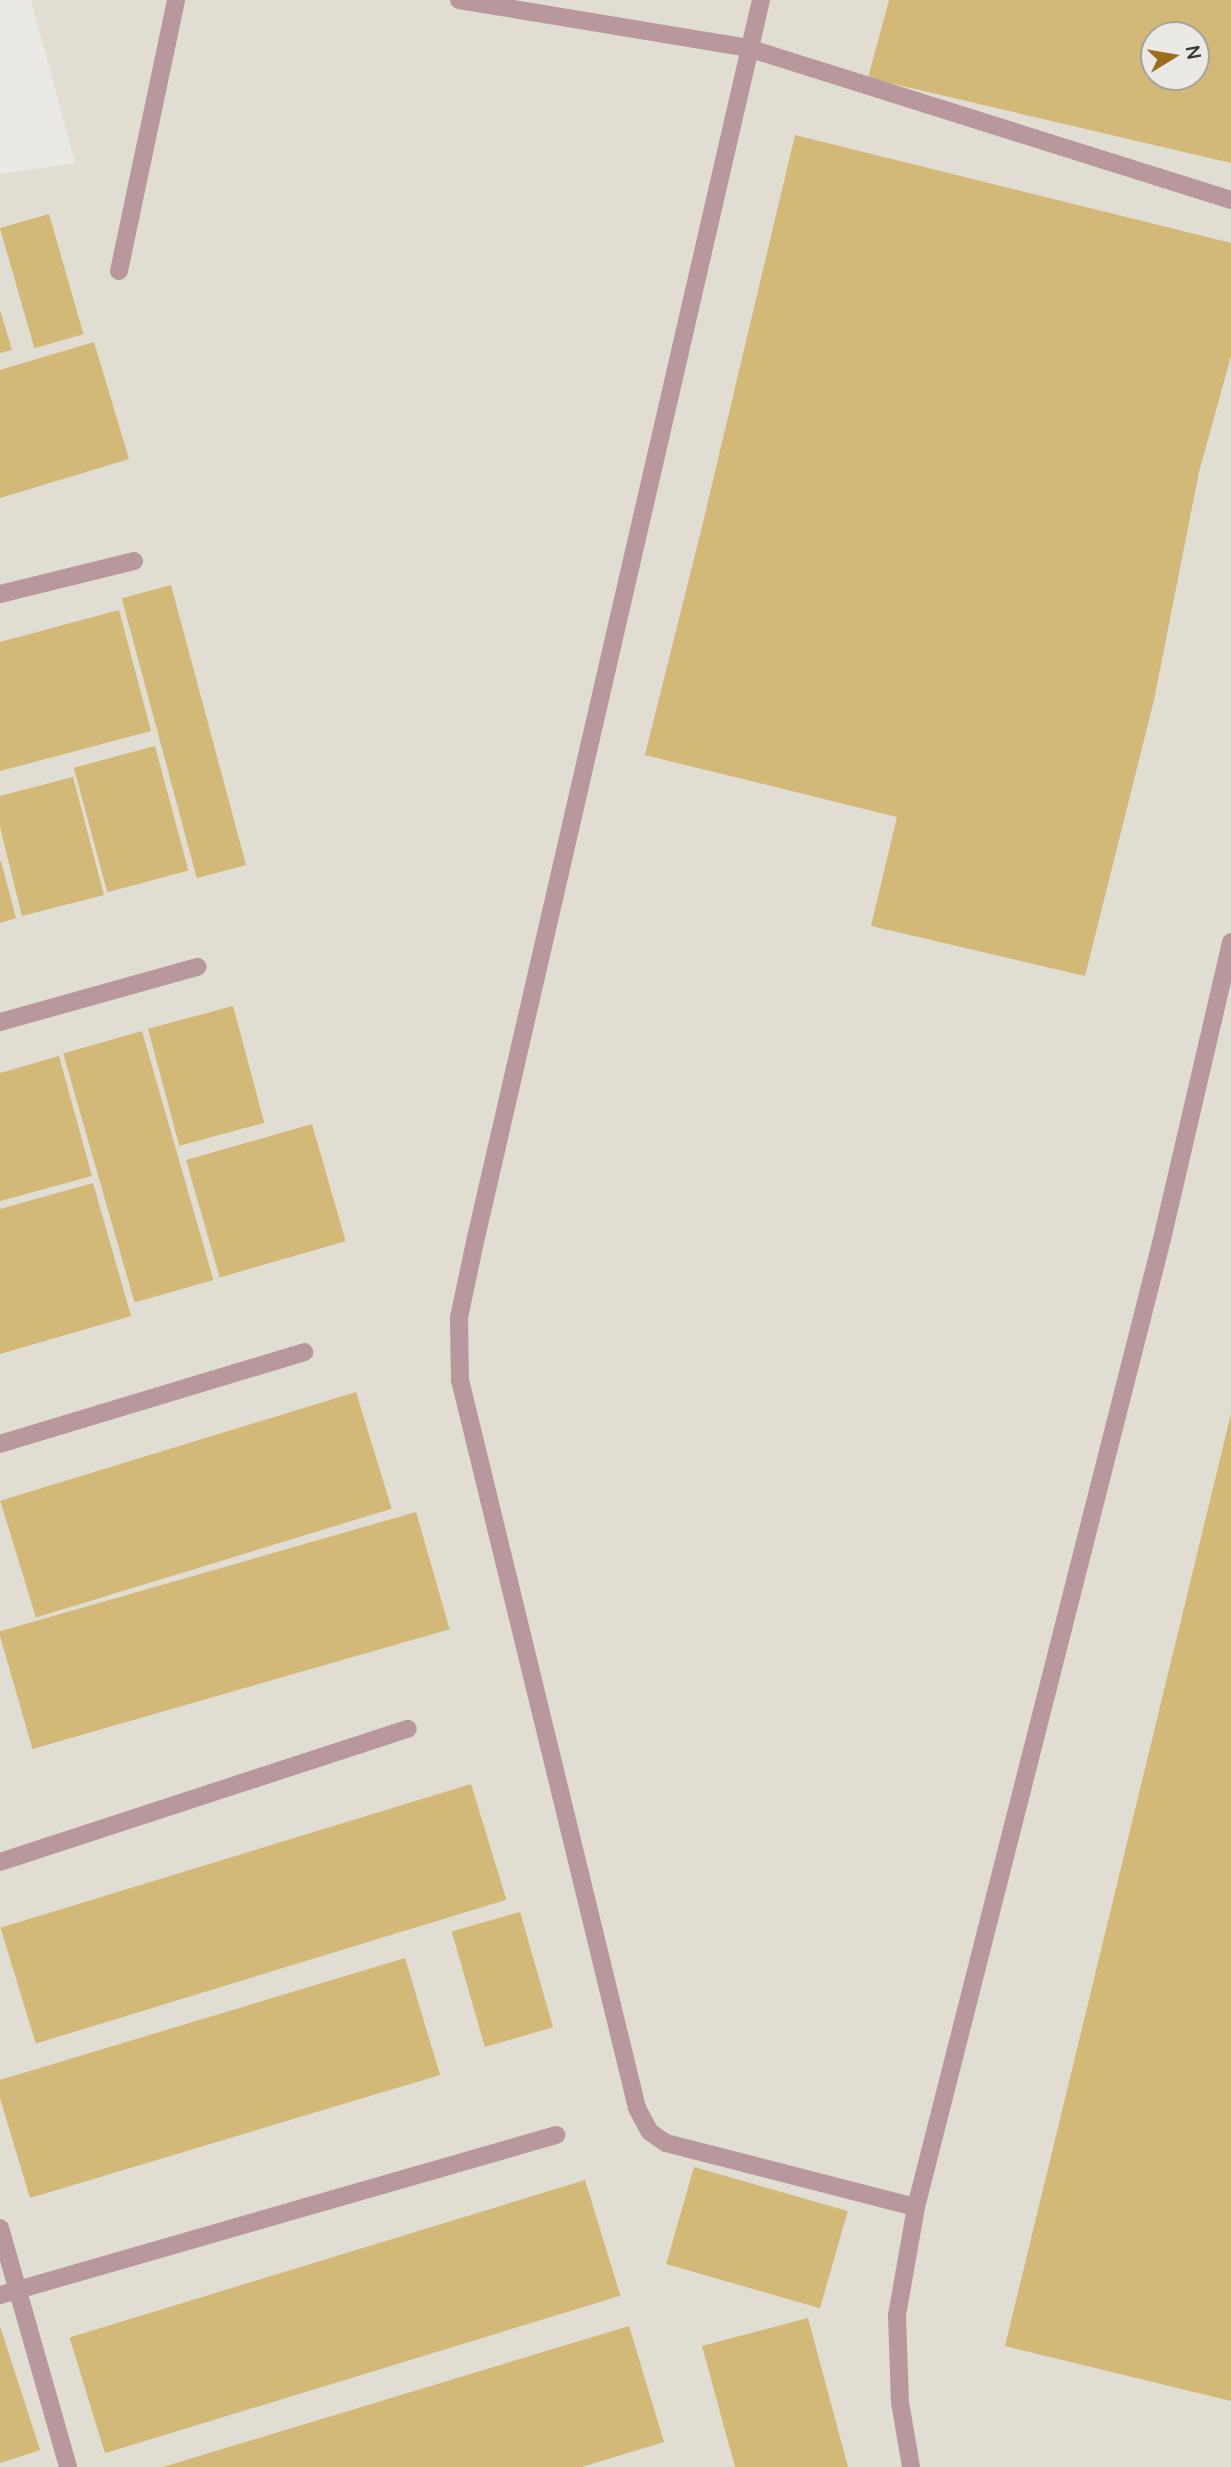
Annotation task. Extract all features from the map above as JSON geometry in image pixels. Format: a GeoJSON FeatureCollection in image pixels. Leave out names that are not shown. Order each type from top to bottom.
{"type":"FeatureCollection","features":[{"type":"Feature","properties":{"kind":"lane"},"geometry":{"type":"LineString","coordinates":[[118,271],[176,0]]}},
{"type":"Feature","properties":{"kind":"lane"},"geometry":{"type":"LineString","coordinates":[[459,0],[748,48],[1231,200]]}},
{"type":"Feature","properties":{"kind":"lane"},"geometry":{"type":"LineString","coordinates":[[761,0],[476,1237],[459,1318],[460,1380],[637,2108],[650,2133],[666,2143],[916,2207]]}},
{"type":"Feature","properties":{"kind":"lane"},"geometry":{"type":"LineString","coordinates":[[0,594],[134,561]]}},
{"type":"Feature","properties":{"kind":"lane"},"geometry":{"type":"LineString","coordinates":[[911,2467],[900,2402],[897,2315],[916,2207],[1159,1252],[1231,942]]}},
{"type":"Feature","properties":{"kind":"lane"},"geometry":{"type":"LineString","coordinates":[[0,1022],[197,967]]}},
{"type":"Feature","properties":{"kind":"lane"},"geometry":{"type":"LineString","coordinates":[[0,1444],[304,1352]]}},
{"type":"Feature","properties":{"kind":"lane"},"geometry":{"type":"LineString","coordinates":[[0,1861],[408,1730]]}},
{"type":"Feature","properties":{"kind":"lane"},"geometry":{"type":"LineString","coordinates":[[8,2292],[556,2135]]}},
{"type":"Feature","properties":{"kind":"lane"},"geometry":{"type":"LineString","coordinates":[[0,2228],[8,2292],[68,2467]]}},
{"type":"Feature","properties":{"kind":"shaded area"},"geometry":{"type":"Polygon","coordinates":[[[31,0],[1231,0],[1231,2467],[0,2467],[0,174],[75,163],[31,0]]]}},
{"type":"Feature","properties":{"kind":"building"},"geometry":{"type":"Polygon","coordinates":[[[889,0],[1231,0],[1231,163],[868,78],[889,0]]]}},
{"type":"Feature","properties":{"kind":"building"},"geometry":{"type":"Polygon","coordinates":[[[795,135],[1231,243],[1231,356],[1199,472],[1154,700],[1085,976],[871,926],[897,817],[645,755],[795,135]]]}},
{"type":"Feature","properties":{"kind":"building"},"geometry":{"type":"Polygon","coordinates":[[[49,214],[83,334],[34,348],[0,228],[49,214]]]}},
{"type":"Feature","properties":{"kind":"building"},"geometry":{"type":"Polygon","coordinates":[[[0,310],[12,350],[0,353],[0,310]]]}},
{"type":"Feature","properties":{"kind":"building"},"geometry":{"type":"Polygon","coordinates":[[[94,342],[129,459],[0,498],[0,370],[94,342]]]}},
{"type":"Feature","properties":{"kind":"building"},"geometry":{"type":"Polygon","coordinates":[[[171,585],[246,865],[197,878],[122,598],[171,585]]]}},
{"type":"Feature","properties":{"kind":"building"},"geometry":{"type":"Polygon","coordinates":[[[119,610],[151,731],[0,771],[0,642],[119,610]]]}},
{"type":"Feature","properties":{"kind":"building"},"geometry":{"type":"Polygon","coordinates":[[[155,746],[188,871],[107,892],[74,768],[155,746]]]}},
{"type":"Feature","properties":{"kind":"building"},"geometry":{"type":"Polygon","coordinates":[[[73,777],[104,895],[22,916],[0,827],[0,796],[73,777]]]}},
{"type":"Feature","properties":{"kind":"building"},"geometry":{"type":"Polygon","coordinates":[[[0,862],[16,918],[0,923],[0,862]]]}},
{"type":"Feature","properties":{"kind":"building"},"geometry":{"type":"Polygon","coordinates":[[[233,1006],[264,1123],[179,1146],[148,1029],[233,1006]]]}},
{"type":"Feature","properties":{"kind":"building"},"geometry":{"type":"Polygon","coordinates":[[[142,1031],[213,1280],[135,1303],[63,1054],[142,1031]]]}},
{"type":"Feature","properties":{"kind":"building"},"geometry":{"type":"Polygon","coordinates":[[[59,1056],[92,1176],[0,1201],[0,1073],[59,1056]]]}},
{"type":"Feature","properties":{"kind":"building"},"geometry":{"type":"Polygon","coordinates":[[[312,1124],[346,1241],[220,1277],[186,1160],[312,1124]]]}},
{"type":"Feature","properties":{"kind":"building"},"geometry":{"type":"Polygon","coordinates":[[[93,1183],[131,1316],[0,1354],[0,1209],[93,1183]]]}},
{"type":"Feature","properties":{"kind":"building"},"geometry":{"type":"Polygon","coordinates":[[[356,1392],[392,1509],[36,1617],[0,1501],[356,1392]]]}},
{"type":"Feature","properties":{"kind":"building"},"geometry":{"type":"Polygon","coordinates":[[[1231,1414],[1231,2401],[1005,2346],[1231,1414]]]}},
{"type":"Feature","properties":{"kind":"building"},"geometry":{"type":"Polygon","coordinates":[[[416,1512],[450,1629],[32,1749],[0,1631],[416,1512]]]}},
{"type":"Feature","properties":{"kind":"building"},"geometry":{"type":"Polygon","coordinates":[[[471,1784],[506,1900],[36,2044],[0,1928],[471,1784]]]}},
{"type":"Feature","properties":{"kind":"building"},"geometry":{"type":"Polygon","coordinates":[[[520,1912],[553,2027],[485,2047],[452,1932],[520,1912]]]}},
{"type":"Feature","properties":{"kind":"building"},"geometry":{"type":"Polygon","coordinates":[[[405,1958],[440,2075],[30,2198],[0,2098],[0,2080],[405,1958]]]}},
{"type":"Feature","properties":{"kind":"building"},"geometry":{"type":"Polygon","coordinates":[[[694,2167],[848,2211],[820,2308],[666,2264],[694,2167]]]}},
{"type":"Feature","properties":{"kind":"building"},"geometry":{"type":"Polygon","coordinates":[[[585,2180],[620,2296],[105,2453],[70,2338],[585,2180]]]}},
{"type":"Feature","properties":{"kind":"building"},"geometry":{"type":"Polygon","coordinates":[[[808,2318],[848,2467],[735,2467],[702,2346],[808,2318]]]}},
{"type":"Feature","properties":{"kind":"building"},"geometry":{"type":"Polygon","coordinates":[[[0,2326],[40,2450],[0,2463],[0,2326]]]}},
{"type":"Feature","properties":{"kind":"building"},"geometry":{"type":"Polygon","coordinates":[[[629,2326],[664,2442],[582,2467],[163,2467],[629,2326]]]}}]}
